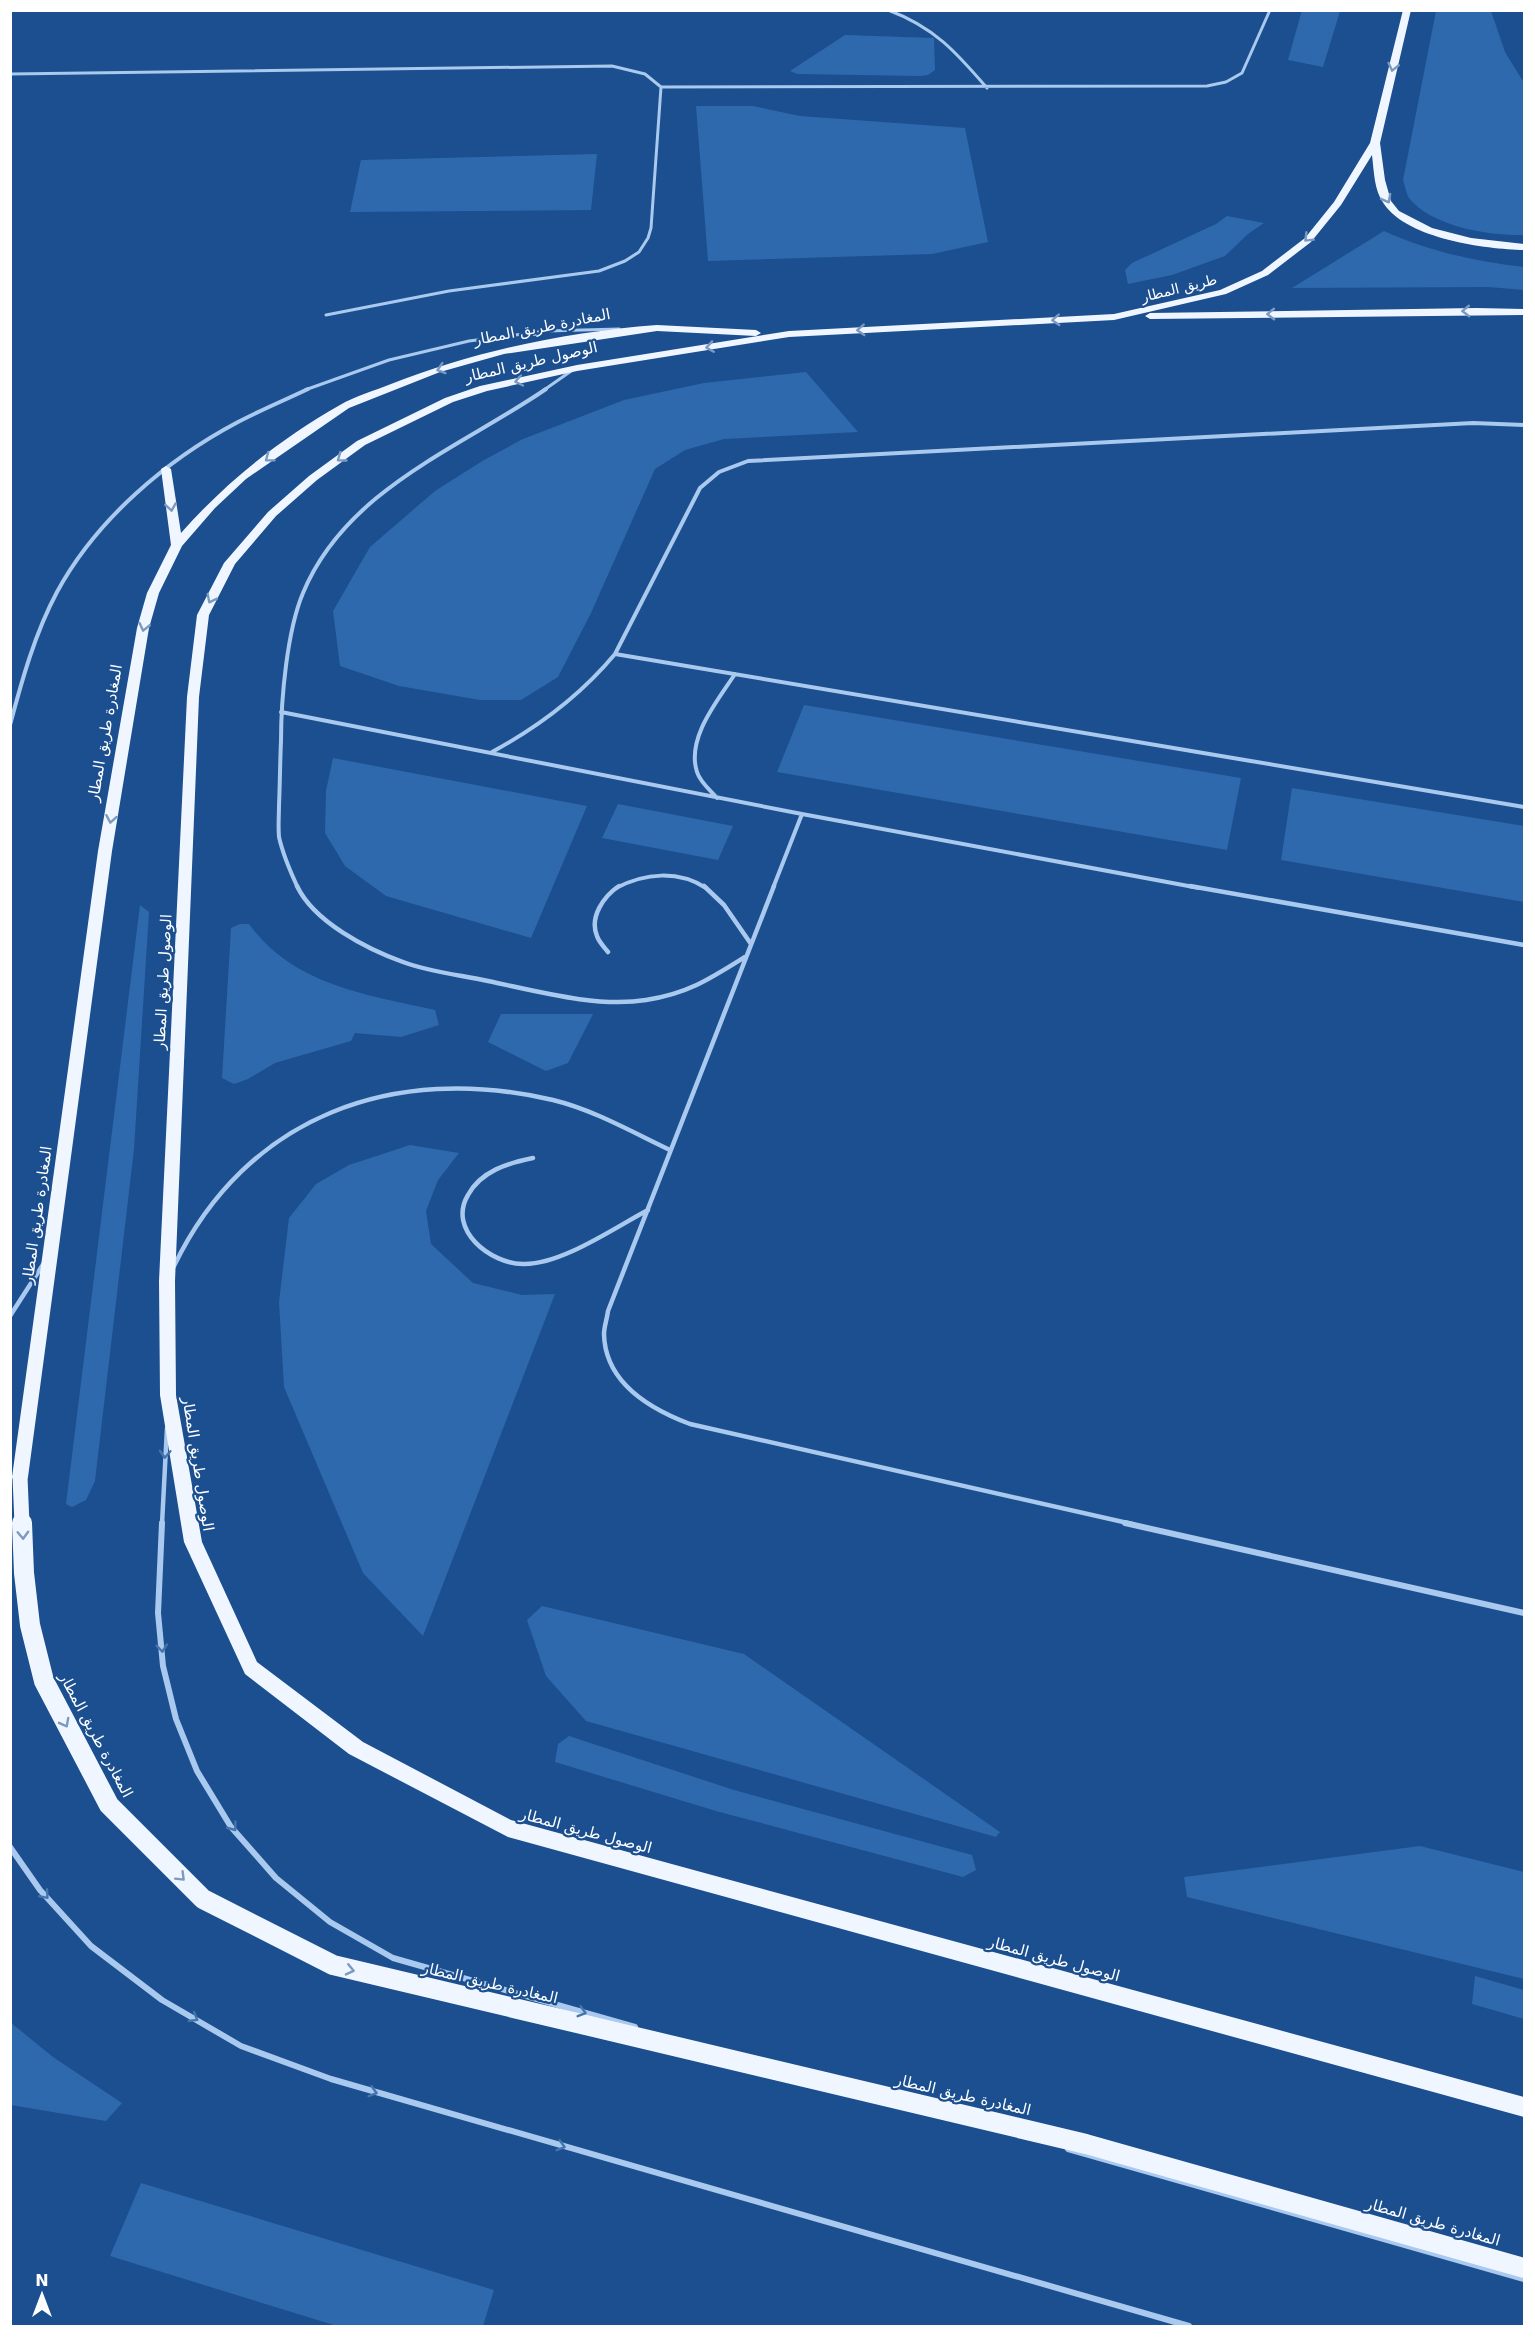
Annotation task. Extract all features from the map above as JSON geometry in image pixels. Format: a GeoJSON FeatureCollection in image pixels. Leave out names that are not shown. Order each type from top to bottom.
{"type":"FeatureCollection","features":[{"type":"Feature","properties":{"kind":"main road","name":"طريق المطار"},"geometry":{"type":"LineString","coordinates":[[789,334],[1114,317],[1223,292],[1265,273],[1308,240],[1338,203],[1375,142],[1407,10]]}},
{"type":"Feature","properties":{"kind":"main road"},"geometry":{"type":"LineString","coordinates":[[1375,142],[1382,189],[1388,204],[1396,212],[1410,221],[1450,237],[1483,244],[1524,247]]}},
{"type":"Feature","properties":{"kind":"main road"},"geometry":{"type":"LineString","coordinates":[[1114,317],[1476,310],[1524,312]]}},
{"type":"Feature","properties":{"kind":"main road","name":"المغادرة طريق المطار"},"geometry":{"type":"LineString","coordinates":[[789,334],[666,329],[632,330],[503,351],[436,370],[345,406],[290,442],[242,477],[211,506],[177,545],[153,593],[143,627],[105,851],[20,1477],[24,1573],[30,1625],[44,1682],[109,1805],[203,1899],[333,1965],[1086,2144],[1524,2268]]}},
{"type":"Feature","properties":{"kind":"main road","name":"الوصول طريق المطار"},"geometry":{"type":"LineString","coordinates":[[789,334],[577,368],[484,388],[449,400],[362,443],[314,478],[272,514],[230,563],[203,615],[193,697],[167,1281],[168,1395],[193,1542],[251,1668],[356,1748],[507,1828],[1524,2107]]}},
{"type":"Feature","properties":{"kind":"main road"},"geometry":{"type":"LineString","coordinates":[[166,469],[177,545]]}},
{"type":"Feature","properties":{"kind":"lane"},"geometry":{"type":"LineString","coordinates":[[888,10],[916,21],[943,38],[987,88]]}},
{"type":"Feature","properties":{"kind":"lane"},"geometry":{"type":"LineString","coordinates":[[661,87],[987,88],[1223,84],[1242,73],[1270,10]]}},
{"type":"Feature","properties":{"kind":"lane"},"geometry":{"type":"LineString","coordinates":[[10,74],[612,66],[644,73],[655,79],[661,87],[651,228],[649,241],[639,253],[622,264],[599,271],[449,291],[326,315]]}},
{"type":"Feature","properties":{"kind":"lane"},"geometry":{"type":"LineString","coordinates":[[10,724],[50,604],[67,574],[110,520],[166,469],[198,446],[270,406],[351,373],[395,359],[440,347],[522,332],[568,329],[632,330]]}},
{"type":"Feature","properties":{"kind":"lane"},"geometry":{"type":"LineString","coordinates":[[577,368],[509,414],[396,482],[351,520],[322,555],[302,594],[292,634],[281,712],[279,835],[287,864],[301,894],[320,915],[344,934],[403,962],[438,971],[583,1000],[643,1001],[673,995],[699,986],[746,956]]}},
{"type":"Feature","properties":{"kind":"lane"},"geometry":{"type":"LineString","coordinates":[[492,752],[532,731],[566,707],[594,681],[615,654],[700,488],[712,475],[732,464],[757,459],[1473,423],[1524,425]]}},
{"type":"Feature","properties":{"kind":"lane"},"geometry":{"type":"LineString","coordinates":[[615,654],[1524,807]]}},
{"type":"Feature","properties":{"kind":"lane"},"geometry":{"type":"LineString","coordinates":[[718,798],[706,786],[698,773],[694,759],[702,731],[735,674]]}},
{"type":"Feature","properties":{"kind":"lane"},"geometry":{"type":"LineString","coordinates":[[281,712],[1064,864],[1524,945]]}},
{"type":"Feature","properties":{"kind":"lane"},"geometry":{"type":"LineString","coordinates":[[802,814],[608,1311],[604,1335],[609,1359],[621,1381],[639,1400],[662,1414],[753,1440],[1524,1613]]}},
{"type":"Feature","properties":{"kind":"lane"},"geometry":{"type":"LineString","coordinates":[[608,952],[597,936],[594,920],[601,903],[615,889],[635,879],[658,875],[682,877],[703,885],[718,898],[751,944]]}},
{"type":"Feature","properties":{"kind":"lane"},"geometry":{"type":"LineString","coordinates":[[167,1281],[183,1244],[206,1209],[233,1177],[266,1149],[302,1126],[342,1106],[386,1096],[431,1090],[475,1090],[519,1094],[554,1100],[586,1110],[670,1150]]}},
{"type":"Feature","properties":{"kind":"lane"},"geometry":{"type":"LineString","coordinates":[[533,1158],[508,1163],[486,1174],[469,1190],[463,1210],[465,1231],[477,1248],[498,1260],[523,1265],[550,1261],[648,1210]]}},
{"type":"Feature","properties":{"kind":"lane"},"geometry":{"type":"LineString","coordinates":[[10,1316],[52,1250]]}},
{"type":"Feature","properties":{"kind":"lane"},"geometry":{"type":"LineString","coordinates":[[168,1395],[158,1612],[164,1666],[176,1719],[197,1771],[231,1827],[276,1878],[330,1922],[393,1959],[647,2030]]}},
{"type":"Feature","properties":{"kind":"lane"},"geometry":{"type":"LineString","coordinates":[[10,1847],[40,1890],[92,1946],[162,2000],[241,2046],[331,2079],[1189,2326]]}},
{"type":"Feature","properties":{"kind":"lane"},"geometry":{"type":"LineString","coordinates":[[670,2037],[1028,2138]]}},
{"type":"Feature","properties":{"kind":"lane"},"geometry":{"type":"LineString","coordinates":[[1063,2148],[1524,2279]]}},
{"type":"Feature","properties":{"kind":"shaded area"},"geometry":{"type":"Polygon","coordinates":[[[1302,10],[1340,11],[1323,67],[1288,60],[1302,10]]]}},
{"type":"Feature","properties":{"kind":"shaded area"},"geometry":{"type":"Polygon","coordinates":[[[1436,11],[1491,11],[1505,52],[1524,83],[1524,235],[1495,234],[1447,223],[1419,208],[1407,194],[1403,180],[1436,11]]]}},
{"type":"Feature","properties":{"kind":"shaded area"},"geometry":{"type":"Polygon","coordinates":[[[845,35],[934,38],[935,70],[928,75],[920,76],[797,74],[790,71],[845,35]]]}},
{"type":"Feature","properties":{"kind":"shaded area"},"geometry":{"type":"Polygon","coordinates":[[[696,106],[753,106],[800,116],[965,128],[988,242],[932,254],[708,261],[696,106]]]}},
{"type":"Feature","properties":{"kind":"shaded area"},"geometry":{"type":"Polygon","coordinates":[[[597,154],[591,210],[350,212],[361,160],[597,154]]]}},
{"type":"Feature","properties":{"kind":"shaded area"},"geometry":{"type":"Polygon","coordinates":[[[1227,216],[1264,223],[1248,234],[1225,256],[1172,275],[1128,284],[1125,270],[1132,263],[1216,224],[1227,216]]]}},
{"type":"Feature","properties":{"kind":"shaded area"},"geometry":{"type":"Polygon","coordinates":[[[1384,231],[1453,255],[1524,267],[1524,290],[1488,287],[1292,288],[1384,231]]]}},
{"type":"Feature","properties":{"kind":"shaded area"},"geometry":{"type":"Polygon","coordinates":[[[806,372],[858,432],[724,439],[685,450],[655,469],[591,613],[558,677],[521,700],[480,700],[399,686],[340,666],[333,611],[370,547],[435,491],[484,460],[523,439],[624,400],[704,383],[806,372]]]}},
{"type":"Feature","properties":{"kind":"shaded area"},"geometry":{"type":"Polygon","coordinates":[[[804,705],[1241,778],[1227,850],[777,772],[804,705]]]}},
{"type":"Feature","properties":{"kind":"shaded area"},"geometry":{"type":"Polygon","coordinates":[[[333,758],[587,806],[531,938],[386,896],[345,866],[325,833],[326,791],[333,758]]]}},
{"type":"Feature","properties":{"kind":"shaded area"},"geometry":{"type":"Polygon","coordinates":[[[1292,788],[1524,826],[1524,902],[1281,860],[1292,788]]]}},
{"type":"Feature","properties":{"kind":"shaded area"},"geometry":{"type":"Polygon","coordinates":[[[618,804],[733,826],[718,860],[602,838],[618,804]]]}},
{"type":"Feature","properties":{"kind":"shaded area"},"geometry":{"type":"Polygon","coordinates":[[[140,905],[149,912],[134,1149],[95,1481],[86,1500],[72,1507],[66,1504],[140,905]]]}},
{"type":"Feature","properties":{"kind":"shaded area"},"geometry":{"type":"Polygon","coordinates":[[[240,924],[249,924],[267,945],[287,961],[309,974],[358,992],[435,1010],[439,1025],[401,1037],[355,1033],[351,1041],[275,1063],[248,1079],[234,1084],[222,1078],[231,928],[240,924]]]}},
{"type":"Feature","properties":{"kind":"shaded area"},"geometry":{"type":"Polygon","coordinates":[[[501,1014],[593,1014],[568,1063],[546,1071],[488,1042],[501,1014]]]}},
{"type":"Feature","properties":{"kind":"shaded area"},"geometry":{"type":"Polygon","coordinates":[[[410,1145],[459,1153],[438,1180],[426,1211],[431,1244],[473,1283],[522,1295],[555,1294],[423,1636],[363,1573],[284,1387],[279,1302],[289,1218],[316,1184],[349,1165],[410,1145]]]}},
{"type":"Feature","properties":{"kind":"shaded area"},"geometry":{"type":"Polygon","coordinates":[[[542,1606],[744,1654],[1000,1832],[996,1837],[586,1721],[546,1676],[527,1620],[542,1606]]]}},
{"type":"Feature","properties":{"kind":"shaded area"},"geometry":{"type":"Polygon","coordinates":[[[569,1736],[734,1790],[972,1855],[976,1870],[963,1877],[716,1811],[555,1762],[558,1744],[569,1736]]]}},
{"type":"Feature","properties":{"kind":"shaded area"},"geometry":{"type":"Polygon","coordinates":[[[1420,1846],[1524,1872],[1524,1979],[1187,1897],[1184,1877],[1420,1846]]]}},
{"type":"Feature","properties":{"kind":"shaded area"},"geometry":{"type":"Polygon","coordinates":[[[1475,1976],[1524,1990],[1524,2019],[1472,2004],[1475,1976]]]}},
{"type":"Feature","properties":{"kind":"shaded area"},"geometry":{"type":"Polygon","coordinates":[[[10,2022],[53,2057],[122,2103],[106,2121],[11,2105],[10,2022]]]}},
{"type":"Feature","properties":{"kind":"shaded area"},"geometry":{"type":"Polygon","coordinates":[[[141,2183],[494,2290],[483,2326],[337,2326],[110,2256],[141,2183]]]}}]}
